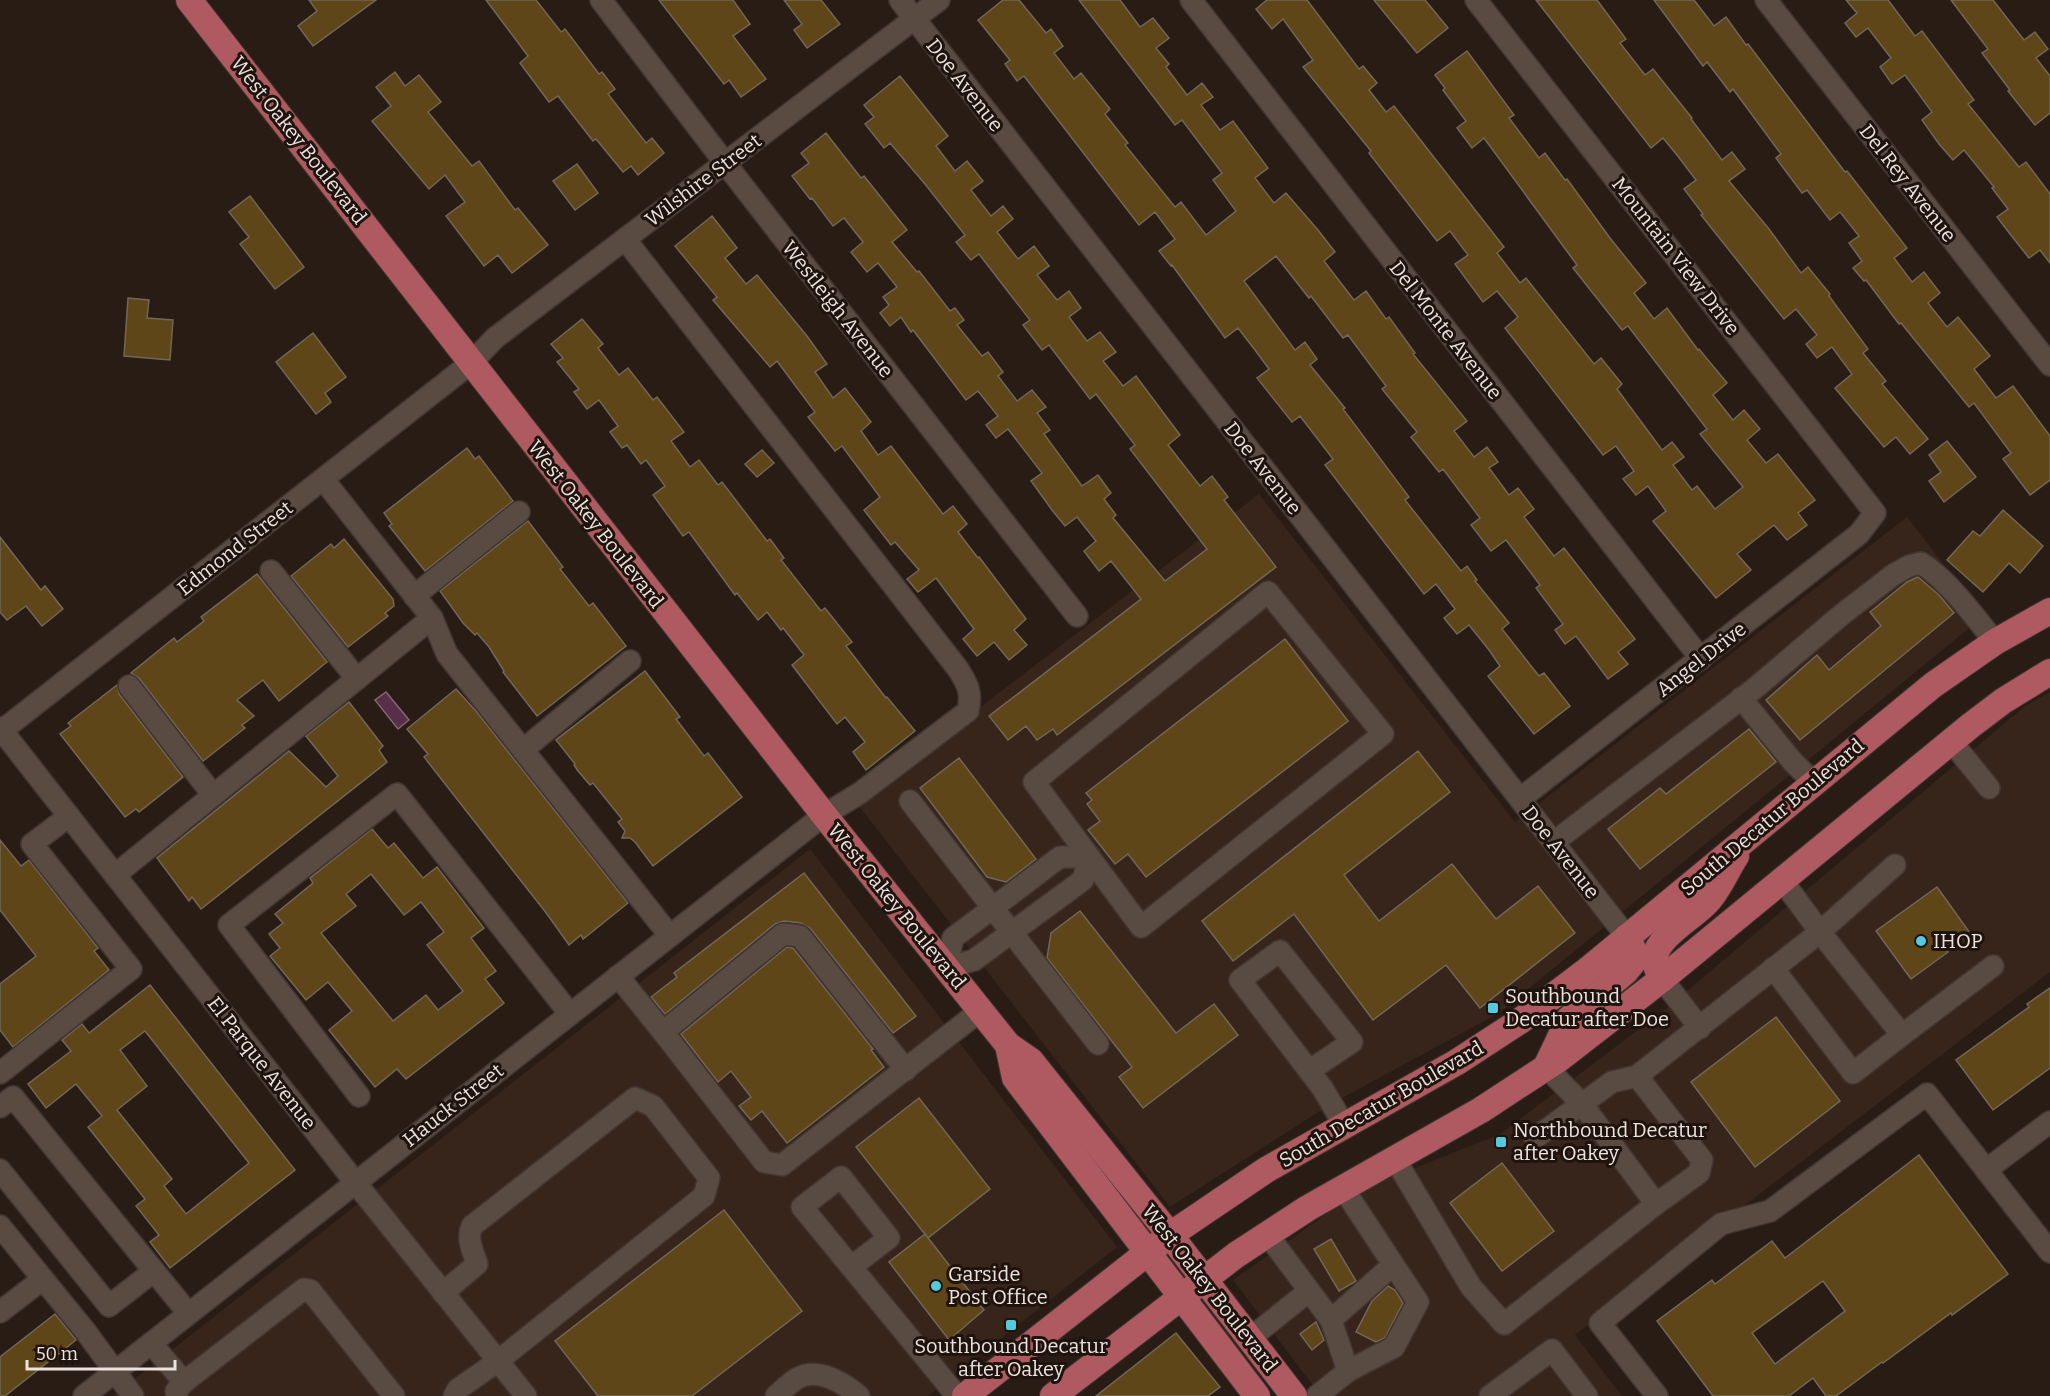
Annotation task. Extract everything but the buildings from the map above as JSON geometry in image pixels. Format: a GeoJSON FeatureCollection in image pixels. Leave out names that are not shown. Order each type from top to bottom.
{"type":"FeatureCollection","features":[{"type":"Feature","properties":{"kind":"main road","name":"West Oakey Boulevard"},"geometry":{"type":"LineString","coordinates":[[189,0],[824,815],[1008,1045],[1031,1061],[1170,1235],[1294,1396]]}},
{"type":"Feature","properties":{"kind":"main road","name":"South Decatur Boulevard"},"geometry":{"type":"LineString","coordinates":[[965,1396],[1170,1235],[1266,1170],[1457,1062],[1520,1021],[1577,978],[1933,685],[1995,642],[2050,611]]}},
{"type":"Feature","properties":{"kind":"main road"},"geometry":{"type":"LineString","coordinates":[[1053,1396],[1203,1279],[1267,1234],[1308,1208],[1481,1110],[1600,1029],[1951,741],[2003,701],[2050,672]]}},
{"type":"Feature","properties":{"kind":"main road"},"geometry":{"type":"LineString","coordinates":[[1662,979],[1655,957],[1659,947],[1671,933],[1709,900],[1745,840]]}},
{"type":"Feature","properties":{"kind":"main road"},"geometry":{"type":"LineString","coordinates":[[1546,1067],[1569,1019],[1626,972],[1634,961],[1635,951],[1627,937]]}},
{"type":"Feature","properties":{"kind":"main road","name":"West Oakey Boulevard"},"geometry":{"type":"LineString","coordinates":[[1008,1045],[1015,1078],[1257,1396]]}},
{"type":"Feature","properties":{"kind":"street","name":"Westleigh Avenue"},"geometry":{"type":"LineString","coordinates":[[601,0],[1077,616]]}},
{"type":"Feature","properties":{"kind":"street","name":"Doe Avenue"},"geometry":{"type":"LineString","coordinates":[[900,0],[1627,937]]}},
{"type":"Feature","properties":{"kind":"street","name":"Wilshire Street"},"geometry":{"type":"LineString","coordinates":[[471,363],[495,338],[939,0]]}},
{"type":"Feature","properties":{"kind":"street","name":"Del Monte Avenue"},"geometry":{"type":"LineString","coordinates":[[1191,0],[1701,659]]}},
{"type":"Feature","properties":{"kind":"street","name":"Mountain View Drive"},"geometry":{"type":"LineString","coordinates":[[1476,0],[1875,513]]}},
{"type":"Feature","properties":{"kind":"street","name":"Del Rey Avenue"},"geometry":{"type":"LineString","coordinates":[[1766,0],[2050,365]]}},
{"type":"Feature","properties":{"kind":"street","name":"Hauck Street"},"geometry":{"type":"LineString","coordinates":[[84,1396],[824,815],[860,793],[968,711],[971,698],[967,683],[625,239]]}},
{"type":"Feature","properties":{"kind":"street","name":"Edmond Street"},"geometry":{"type":"LineString","coordinates":[[1,730],[471,363]]}},
{"type":"Feature","properties":{"kind":"street"},"geometry":{"type":"LineString","coordinates":[[323,479],[432,618],[447,654],[670,936]]}},
{"type":"Feature","properties":{"kind":"street"},"geometry":{"type":"LineString","coordinates":[[414,596],[519,512]]}},
{"type":"Feature","properties":{"kind":"street","name":"Angel Drive"},"geometry":{"type":"LineString","coordinates":[[1520,799],[1859,534],[1875,513]]}},
{"type":"Feature","properties":{"kind":"street"},"geometry":{"type":"LineString","coordinates":[[1554,842],[1741,698],[1840,616],[1893,575],[1909,566],[1922,563],[1930,568],[1995,642]]}},
{"type":"Feature","properties":{"kind":"street"},"geometry":{"type":"LineString","coordinates":[[271,571],[357,679]]}},
{"type":"Feature","properties":{"kind":"street"},"geometry":{"type":"LineString","coordinates":[[1268,592],[1383,734],[1141,927],[1089,857],[1034,782],[1268,592]]}},
{"type":"Feature","properties":{"kind":"street"},"geometry":{"type":"LineString","coordinates":[[115,875],[432,618]]}},
{"type":"Feature","properties":{"kind":"street"},"geometry":{"type":"LineString","coordinates":[[523,750],[630,662]]}},
{"type":"Feature","properties":{"kind":"street"},"geometry":{"type":"LineString","coordinates":[[129,686],[213,795]]}},
{"type":"Feature","properties":{"kind":"street"},"geometry":{"type":"LineString","coordinates":[[1741,698],[1797,766],[1814,783]]}},
{"type":"Feature","properties":{"kind":"street","name":"El Parque Avenue"},"geometry":{"type":"LineString","coordinates":[[1,730],[355,1182],[526,1396]]}},
{"type":"Feature","properties":{"kind":"street"},"geometry":{"type":"LineString","coordinates":[[1951,741],[1989,788]]}},
{"type":"Feature","properties":{"kind":"street"},"geometry":{"type":"LineString","coordinates":[[359,1096],[229,925],[397,794],[570,1014]]}},
{"type":"Feature","properties":{"kind":"street"},"geometry":{"type":"LineString","coordinates":[[910,801],[1098,1044]]}},
{"type":"Feature","properties":{"kind":"street"},"geometry":{"type":"LineString","coordinates":[[0,1073],[131,969],[32,844],[69,816]]}},
{"type":"Feature","properties":{"kind":"street"},"geometry":{"type":"LineString","coordinates":[[1060,857],[1089,857],[1083,880],[974,960],[946,968],[953,938],[1060,857]]}},
{"type":"Feature","properties":{"kind":"street"},"geometry":{"type":"LineString","coordinates":[[1535,1138],[1612,1082],[1637,1077],[1820,932],[1895,865]]}},
{"type":"Feature","properties":{"kind":"street"},"geometry":{"type":"LineString","coordinates":[[1782,880],[1902,1035]]}},
{"type":"Feature","properties":{"kind":"street"},"geometry":{"type":"LineString","coordinates":[[663,1032],[783,934],[800,936],[906,1070]]}},
{"type":"Feature","properties":{"kind":"street"},"geometry":{"type":"LineString","coordinates":[[1309,1071],[1352,1042],[1280,951],[1240,980],[1309,1071],[1323,1089],[1344,1125]]}},
{"type":"Feature","properties":{"kind":"street"},"geometry":{"type":"LineString","coordinates":[[1773,968],[1853,1072],[1993,966]]}},
{"type":"Feature","properties":{"kind":"street"},"geometry":{"type":"LineString","coordinates":[[618,976],[764,1161],[782,1165],[980,1011]]}},
{"type":"Feature","properties":{"kind":"street"},"geometry":{"type":"LineString","coordinates":[[1662,979],[1700,1028]]}},
{"type":"Feature","properties":{"kind":"street"},"geometry":{"type":"LineString","coordinates":[[1546,1067],[1582,1104],[1656,1204]]}},
{"type":"Feature","properties":{"kind":"street"},"geometry":{"type":"LineString","coordinates":[[1395,1159],[1471,1287],[1504,1324],[1656,1204],[1699,1173],[1702,1160],[1637,1077]]}},
{"type":"Feature","properties":{"kind":"street"},"geometry":{"type":"LineString","coordinates":[[1657,1396],[1600,1323],[1721,1224],[1770,1211],[1926,1094],[2050,1252]]}},
{"type":"Feature","properties":{"kind":"street"},"geometry":{"type":"LineString","coordinates":[[0,1107],[13,1097],[188,1313]]}},
{"type":"Feature","properties":{"kind":"street"},"geometry":{"type":"LineString","coordinates":[[444,1293],[477,1264],[470,1245],[469,1233],[472,1226],[635,1098],[653,1106],[709,1178],[704,1196],[498,1361],[458,1389],[454,1396]]}},
{"type":"Feature","properties":{"kind":"street"},"geometry":{"type":"LineString","coordinates":[[1986,1170],[2050,1122]]}},
{"type":"Feature","properties":{"kind":"street"},"geometry":{"type":"LineString","coordinates":[[0,1170],[109,1306],[154,1271]]}},
{"type":"Feature","properties":{"kind":"street"},"geometry":{"type":"LineString","coordinates":[[1317,1396],[1348,1371],[1394,1347],[1418,1302],[1343,1188]]}},
{"type":"Feature","properties":{"kind":"street"},"geometry":{"type":"LineString","coordinates":[[0,1226],[86,1332],[133,1396]]}},
{"type":"Feature","properties":{"kind":"street"},"geometry":{"type":"LineString","coordinates":[[1267,1234],[1330,1320],[1348,1371]]}},
{"type":"Feature","properties":{"kind":"street"},"geometry":{"type":"LineString","coordinates":[[1330,1320],[1393,1264]]}},
{"type":"Feature","properties":{"kind":"street"},"geometry":{"type":"LineString","coordinates":[[851,1267],[957,1396]]}},
{"type":"Feature","properties":{"kind":"street"},"geometry":{"type":"LineString","coordinates":[[0,1312],[42,1279]]}},
{"type":"Feature","properties":{"kind":"street"},"geometry":{"type":"LineString","coordinates":[[151,1343],[180,1389],[304,1288],[310,1290],[394,1396]]}},
{"type":"Feature","properties":{"kind":"street"},"geometry":{"type":"LineString","coordinates":[[1249,1339],[1309,1291]]}},
{"type":"Feature","properties":{"kind":"street"},"geometry":{"type":"LineString","coordinates":[[1490,1396],[1552,1350],[1587,1396]]}},
{"type":"Feature","properties":{"kind":"street"},"geometry":{"type":"LineString","coordinates":[[776,1396],[799,1377],[812,1374],[832,1378],[859,1396]]}},
{"type":"Feature","properties":{"kind":"shaded area"},"geometry":{"type":"Polygon","coordinates":[[[1259,494],[1515,822],[1907,517],[1984,616],[1499,1013],[1331,1104],[1170,1207],[856,802],[1259,494]]]}},
{"type":"Feature","properties":{"kind":"shaded area"},"geometry":{"type":"Polygon","coordinates":[[[386,692],[409,720],[398,729],[375,700],[386,692]]]}},
{"type":"Feature","properties":{"kind":"shaded area"},"geometry":{"type":"Polygon","coordinates":[[[2050,692],[2050,972],[1575,1335],[1622,1396],[1321,1396],[1233,1280],[1360,1190],[1500,1134],[1663,1011],[2025,706],[2050,692]]]}},
{"type":"Feature","properties":{"kind":"shaded area"},"geometry":{"type":"Polygon","coordinates":[[[810,849],[1117,1247],[928,1396],[113,1396],[810,849]]]}},
{"type":"Feature","properties":{"kind":"place","name":"IHOP"},"geometry":{"type":"Point","coordinates":[1921,941]}},
{"type":"Feature","properties":{"kind":"place","name":"Southbound Decatur after Doe"},"geometry":{"type":"Point","coordinates":[1493,1008]}},
{"type":"Feature","properties":{"kind":"place","name":"Northbound Decatur after Oakey"},"geometry":{"type":"Point","coordinates":[1501,1142]}},
{"type":"Feature","properties":{"kind":"place","name":"Garside Post Office"},"geometry":{"type":"Point","coordinates":[936,1286]}},
{"type":"Feature","properties":{"kind":"place","name":"Southbound Decatur after Oakey"},"geometry":{"type":"Point","coordinates":[1011,1325]}}]}
